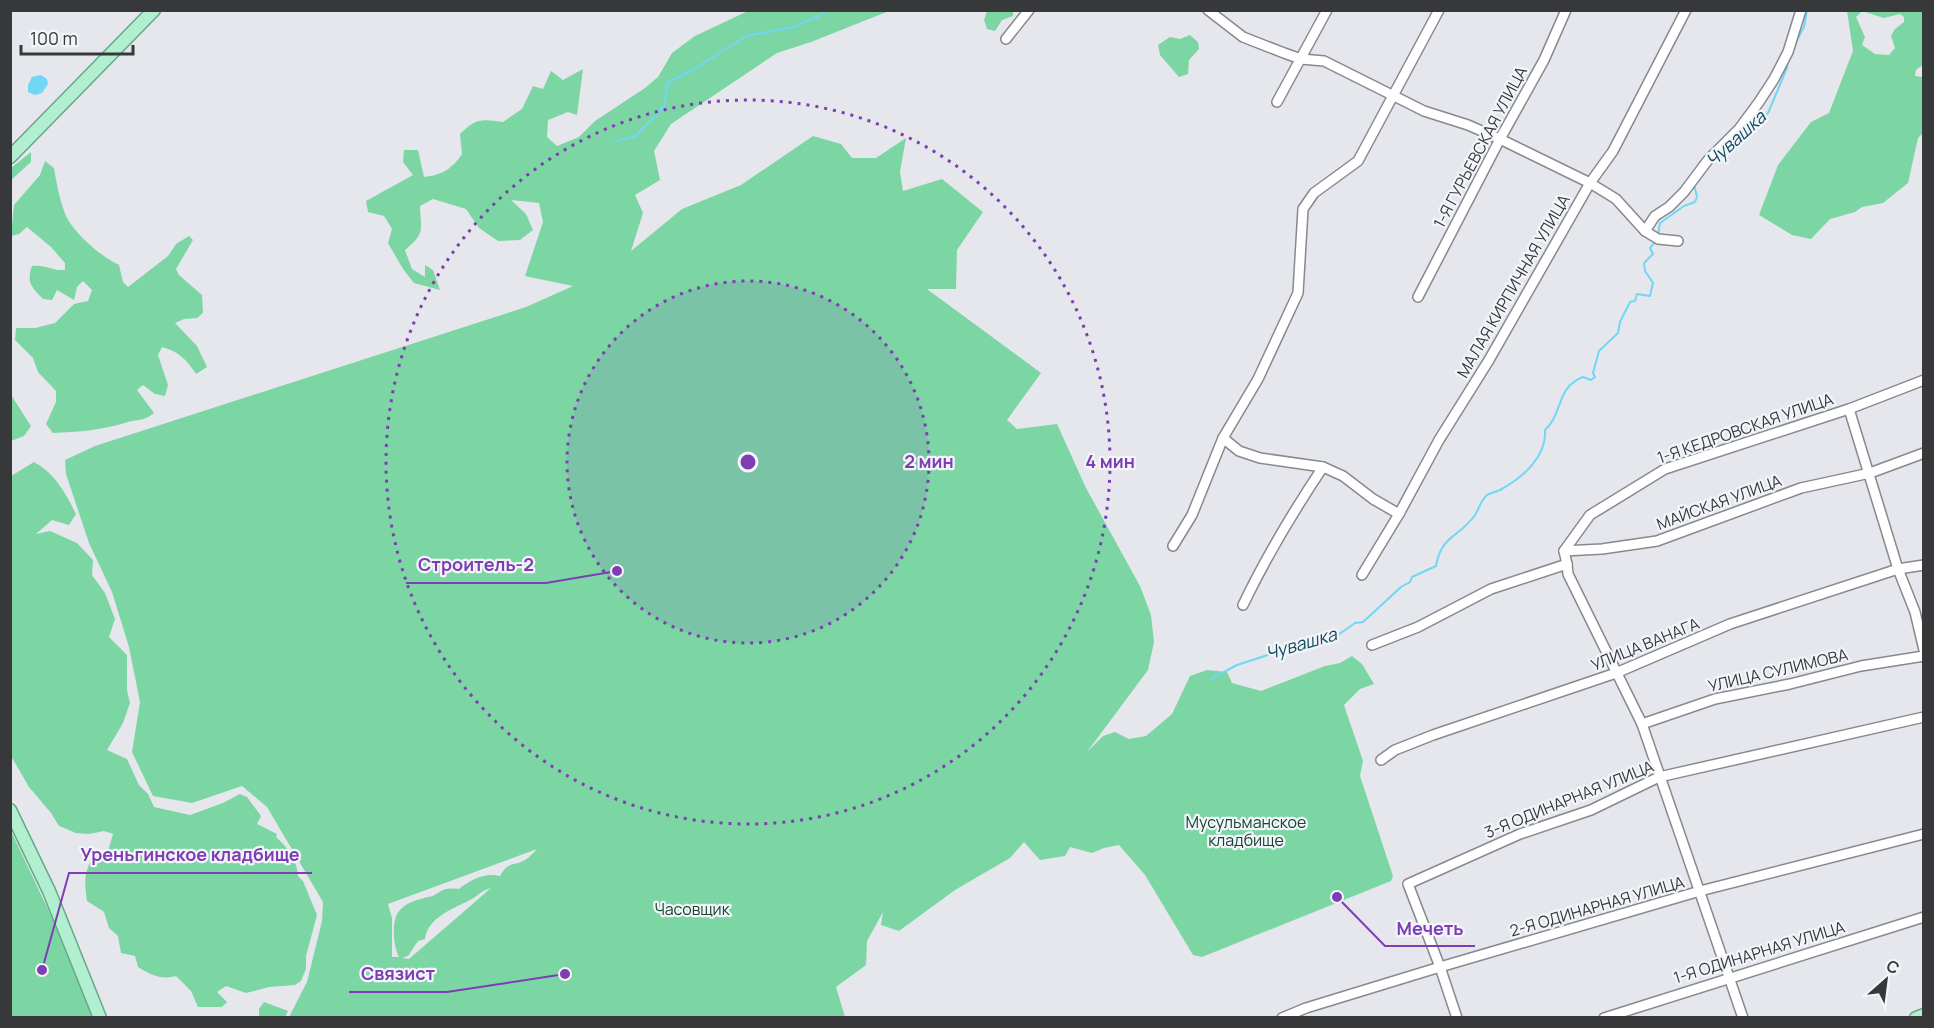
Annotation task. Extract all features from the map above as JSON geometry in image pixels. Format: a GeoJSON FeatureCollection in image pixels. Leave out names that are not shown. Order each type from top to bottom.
{"type":"FeatureCollection","features":[{"type":"Feature","properties":{"kind":"main road"},"geometry":{"type":"LineString","coordinates":[[10,157],[154,10]]}},
{"type":"Feature","properties":{"kind":"main road"},"geometry":{"type":"LineString","coordinates":[[10,810],[49,891],[100,1017]]}},
{"type":"Feature","properties":{"kind":"main road"},"geometry":{"type":"LineString","coordinates":[[1916,1017],[1923,1015]]}},
{"type":"Feature","properties":{"kind":"street"},"geometry":{"type":"LineString","coordinates":[[1006,39],[1029,10]]}},
{"type":"Feature","properties":{"kind":"street"},"geometry":{"type":"LineString","coordinates":[[1208,10],[1243,37],[1301,59],[1324,61],[1424,111],[1500,139],[1590,183],[1616,199],[1644,231],[1658,239],[1678,241]]}},
{"type":"Feature","properties":{"kind":"street"},"geometry":{"type":"LineString","coordinates":[[1277,102],[1328,10]]}},
{"type":"Feature","properties":{"kind":"street"},"geometry":{"type":"LineString","coordinates":[[1173,546],[1192,515],[1223,438],[1258,380],[1298,293],[1303,209],[1314,193],[1358,161],[1439,10]]}},
{"type":"Feature","properties":{"kind":"street","name":"1-Я ГУРЬЕВСКАЯ УЛИЦА"},"geometry":{"type":"LineString","coordinates":[[1418,297],[1544,60],[1566,10]]}},
{"type":"Feature","properties":{"kind":"street","name":"МАЛАЯ КИРПИЧНАЯ УЛИЦА"},"geometry":{"type":"LineString","coordinates":[[1362,575],[1590,183],[1613,151],[1686,10]]}},
{"type":"Feature","properties":{"kind":"street"},"geometry":{"type":"LineString","coordinates":[[1644,231],[1655,216],[1669,207],[1684,192],[1701,169],[1739,129],[1759,102],[1788,52],[1801,10]]}},
{"type":"Feature","properties":{"kind":"street","name":"1-Я КЕДРОВСКАЯ УЛИЦА"},"geometry":{"type":"LineString","coordinates":[[1564,551],[1590,515],[1665,469],[1849,409],[1923,380]]}},
{"type":"Feature","properties":{"kind":"street"},"geometry":{"type":"LineString","coordinates":[[1849,409],[1898,569],[1915,612],[1923,650]]}},
{"type":"Feature","properties":{"kind":"street"},"geometry":{"type":"LineString","coordinates":[[1223,438],[1239,452],[1260,458],[1323,467],[1343,476],[1373,499],[1399,514]]}},
{"type":"Feature","properties":{"kind":"street","name":"МАЙСКАЯ УЛИЦА"},"geometry":{"type":"LineString","coordinates":[[1564,551],[1602,549],[1657,541],[1801,488],[1870,473],[1923,453]]}},
{"type":"Feature","properties":{"kind":"street"},"geometry":{"type":"LineString","coordinates":[[1243,605],[1266,558],[1323,467]]}},
{"type":"Feature","properties":{"kind":"street"},"geometry":{"type":"LineString","coordinates":[[1564,551],[1568,574],[1642,724],[1743,1017]]}},
{"type":"Feature","properties":{"kind":"street"},"geometry":{"type":"LineString","coordinates":[[1372,645],[1418,627],[1491,589],[1566,564]]}},
{"type":"Feature","properties":{"kind":"street","name":"УЛИЦА ВАНАГА"},"geometry":{"type":"LineString","coordinates":[[1381,760],[1395,750],[1433,735],[1616,673],[1730,624],[1898,569],[1923,565]]}},
{"type":"Feature","properties":{"kind":"street","name":"УЛИЦА СУЛИМОВА"},"geometry":{"type":"LineString","coordinates":[[1642,724],[1715,699],[1790,684],[1861,666],[1923,656]]}},
{"type":"Feature","properties":{"kind":"street","name":"3-Я ОДИНАРНАЯ УЛИЦА"},"geometry":{"type":"LineString","coordinates":[[1440,967],[1408,885],[1520,834],[1591,810],[1659,777],[1923,717]]}},
{"type":"Feature","properties":{"kind":"street","name":"2-Я ОДИНАРНАЯ УЛИЦА"},"geometry":{"type":"LineString","coordinates":[[1282,1017],[1440,967],[1700,891],[1923,834]]}},
{"type":"Feature","properties":{"kind":"street","name":"1-Я ОДИНАРНАЯ УЛИЦА"},"geometry":{"type":"LineString","coordinates":[[1604,1017],[1923,917]]}},
{"type":"Feature","properties":{"kind":"street"},"geometry":{"type":"LineString","coordinates":[[1440,967],[1457,1017]]}},
{"type":"Feature","properties":{"kind":"green space"},"geometry":{"type":"Polygon","coordinates":[[[748,11],[889,11],[777,53],[671,124],[654,151],[660,180],[635,195],[643,213],[631,251],[682,209],[741,185],[813,136],[841,144],[852,158],[876,158],[906,138],[900,172],[903,191],[942,179],[983,212],[957,250],[956,289],[927,289],[1041,373],[1007,420],[1017,429],[1057,424],[1086,488],[1140,586],[1151,615],[1154,642],[1148,670],[1087,752],[1103,736],[1115,732],[1129,739],[1146,736],[1172,714],[1190,676],[1207,670],[1227,672],[1232,683],[1261,691],[1325,666],[1340,663],[1352,656],[1362,664],[1374,684],[1360,689],[1344,705],[1363,761],[1360,776],[1393,876],[1391,881],[1202,957],[1193,955],[1145,875],[1119,845],[1092,853],[1070,847],[1065,856],[1040,860],[1024,842],[1010,858],[955,890],[899,931],[881,925],[883,912],[867,941],[866,965],[836,987],[845,1017],[289,1017],[307,982],[322,921],[323,902],[267,807],[242,786],[192,803],[153,796],[132,752],[140,702],[129,647],[112,592],[89,543],[66,474],[65,460],[95,446],[526,307],[573,286],[525,276],[543,222],[539,203],[511,200],[526,214],[533,230],[520,240],[498,241],[479,228],[466,209],[433,199],[420,206],[419,235],[405,250],[412,269],[425,277],[425,265],[433,270],[440,290],[414,283],[388,243],[392,229],[384,216],[368,212],[366,201],[413,175],[403,162],[404,150],[418,150],[424,177],[436,175],[450,167],[462,154],[460,134],[475,122],[484,120],[503,122],[522,109],[533,86],[543,89],[551,71],[563,80],[583,69],[577,115],[568,112],[548,120],[547,137],[557,146],[579,137],[595,121],[658,77],[672,53],[695,36],[748,11]],[[537,849],[388,904],[392,918],[392,957],[399,957],[395,946],[394,924],[398,912],[405,906],[443,890],[459,889],[478,878],[489,875],[500,876],[506,868],[525,860],[537,849]],[[491,888],[436,919],[427,931],[425,939],[418,941],[408,956],[402,958],[409,959],[491,888]]]}},
{"type":"Feature","properties":{"kind":"green space"},"geometry":{"type":"Polygon","coordinates":[[[987,11],[1013,11],[1013,16],[1002,20],[995,31],[987,29],[984,20],[987,11]]]}},
{"type":"Feature","properties":{"kind":"green space"},"geometry":{"type":"Polygon","coordinates":[[[1847,11],[1862,11],[1923,11],[1923,65],[1916,70],[1915,76],[1923,77],[1923,133],[1918,138],[1908,183],[1883,203],[1862,207],[1855,212],[1830,219],[1811,239],[1792,235],[1759,215],[1778,165],[1811,122],[1829,113],[1853,51],[1847,11]],[[1862,11],[1856,17],[1865,37],[1862,45],[1875,54],[1889,55],[1895,48],[1891,36],[1895,29],[1904,22],[1904,17],[1900,14],[1884,18],[1862,11]]]}},
{"type":"Feature","properties":{"kind":"green space"},"geometry":{"type":"Polygon","coordinates":[[[1190,35],[1198,42],[1199,49],[1189,60],[1188,74],[1179,77],[1160,55],[1158,45],[1170,37],[1180,39],[1190,35]]]}},
{"type":"Feature","properties":{"kind":"green space"},"geometry":{"type":"Polygon","coordinates":[[[31,152],[31,162],[11,180],[11,168],[31,152]]]}},
{"type":"Feature","properties":{"kind":"green space"},"geometry":{"type":"Polygon","coordinates":[[[45,161],[54,168],[62,206],[71,225],[90,245],[119,265],[123,282],[128,287],[168,256],[176,244],[189,236],[193,240],[176,269],[179,275],[202,295],[203,313],[197,318],[184,319],[175,323],[197,346],[207,367],[196,374],[182,357],[162,347],[158,355],[168,385],[165,396],[155,394],[143,385],[137,390],[154,413],[145,419],[100,429],[63,433],[53,433],[46,424],[56,402],[56,391],[38,372],[33,358],[15,340],[16,328],[35,328],[55,323],[74,304],[88,301],[92,290],[83,281],[77,287],[74,300],[57,290],[52,300],[43,299],[30,281],[32,266],[65,270],[65,263],[51,247],[27,227],[19,234],[11,236],[14,205],[40,175],[45,161]]]}},
{"type":"Feature","properties":{"kind":"green space"},"geometry":{"type":"Polygon","coordinates":[[[11,395],[31,426],[24,436],[11,441],[11,395]]]}},
{"type":"Feature","properties":{"kind":"green space"},"geometry":{"type":"Polygon","coordinates":[[[34,462],[54,478],[76,514],[69,525],[52,520],[36,534],[50,531],[77,543],[93,560],[92,575],[105,593],[115,619],[109,637],[127,655],[127,690],[130,703],[123,723],[107,750],[127,759],[139,785],[148,794],[154,807],[190,815],[240,794],[247,797],[261,816],[257,824],[277,834],[276,837],[294,859],[298,876],[303,881],[317,915],[306,956],[306,969],[301,981],[295,985],[269,987],[246,993],[226,986],[217,992],[227,1002],[222,1007],[198,1007],[191,991],[176,976],[156,976],[138,967],[135,956],[121,953],[118,936],[109,928],[104,912],[87,901],[85,881],[87,871],[95,854],[108,851],[113,834],[104,831],[89,834],[76,833],[59,826],[29,787],[11,756],[11,476],[34,462]]]}},
{"type":"Feature","properties":{"kind":"green space"},"geometry":{"type":"Polygon","coordinates":[[[10,829],[54,922],[93,1017],[11,1017],[10,829]]]}},
{"type":"Feature","properties":{"kind":"green space"},"geometry":{"type":"Polygon","coordinates":[[[264,1002],[288,1011],[285,1017],[259,1017],[259,1009],[264,1002]]]}},
{"type":"Feature","properties":{"kind":"water"},"geometry":{"type":"Polygon","coordinates":[[[41,75],[47,79],[48,84],[42,93],[35,95],[28,92],[28,85],[32,77],[41,75]]]}},
{"type":"Feature","properties":{"kind":"waterway"},"geometry":{"type":"LineString","coordinates":[[615,141],[636,136],[664,106],[668,82],[691,71],[746,36],[794,27],[819,16],[826,10]]}},
{"type":"Feature","properties":{"kind":"waterway","name":"Чувашка"},"geometry":{"type":"LineString","coordinates":[[1794,46],[1804,27],[1807,10]]}},
{"type":"Feature","properties":{"kind":"waterway","name":"Чувашка"},"geometry":{"type":"LineString","coordinates":[[1709,164],[1768,113],[1787,68],[1788,60]]}},
{"type":"Feature","properties":{"kind":"waterway","name":"Чувашка"},"geometry":{"type":"LineString","coordinates":[[1658,235],[1660,223],[1684,206],[1695,202],[1697,197],[1694,184]]}},
{"type":"Feature","properties":{"kind":"waterway","name":"Чувашка"},"geometry":{"type":"LineString","coordinates":[[1211,679],[1237,665],[1277,652],[1290,645],[1315,642],[1338,635],[1355,623],[1363,622],[1401,587],[1410,582],[1412,577],[1436,566],[1442,548],[1475,515],[1485,497],[1508,485],[1532,466],[1542,449],[1545,430],[1551,424],[1568,387],[1583,377],[1591,380],[1595,377],[1593,373],[1599,351],[1618,333],[1620,322],[1630,302],[1635,301],[1637,294],[1650,296],[1653,283],[1645,271],[1644,263],[1653,254],[1650,248],[1655,242]]}},
{"type":"Feature","properties":{"kind":"place","name":"Строитель-2"},"geometry":{"type":"Point","coordinates":[617,571]}},
{"type":"Feature","properties":{"kind":"place","name":"Мечеть"},"geometry":{"type":"Point","coordinates":[1337,897]}},
{"type":"Feature","properties":{"kind":"place","name":"Уреньгинское кладбище"},"geometry":{"type":"Point","coordinates":[42,970]}},
{"type":"Feature","properties":{"kind":"place","name":"Связист"},"geometry":{"type":"Point","coordinates":[565,974]}},
{"type":"Feature","properties":{"kind":"park label","name":"Мусульманское кладбище"},"geometry":{"type":"Point","coordinates":[1246,831]}},
{"type":"Feature","properties":{"kind":"park label","name":"Часовщик"},"geometry":{"type":"Point","coordinates":[692,909]}}]}
